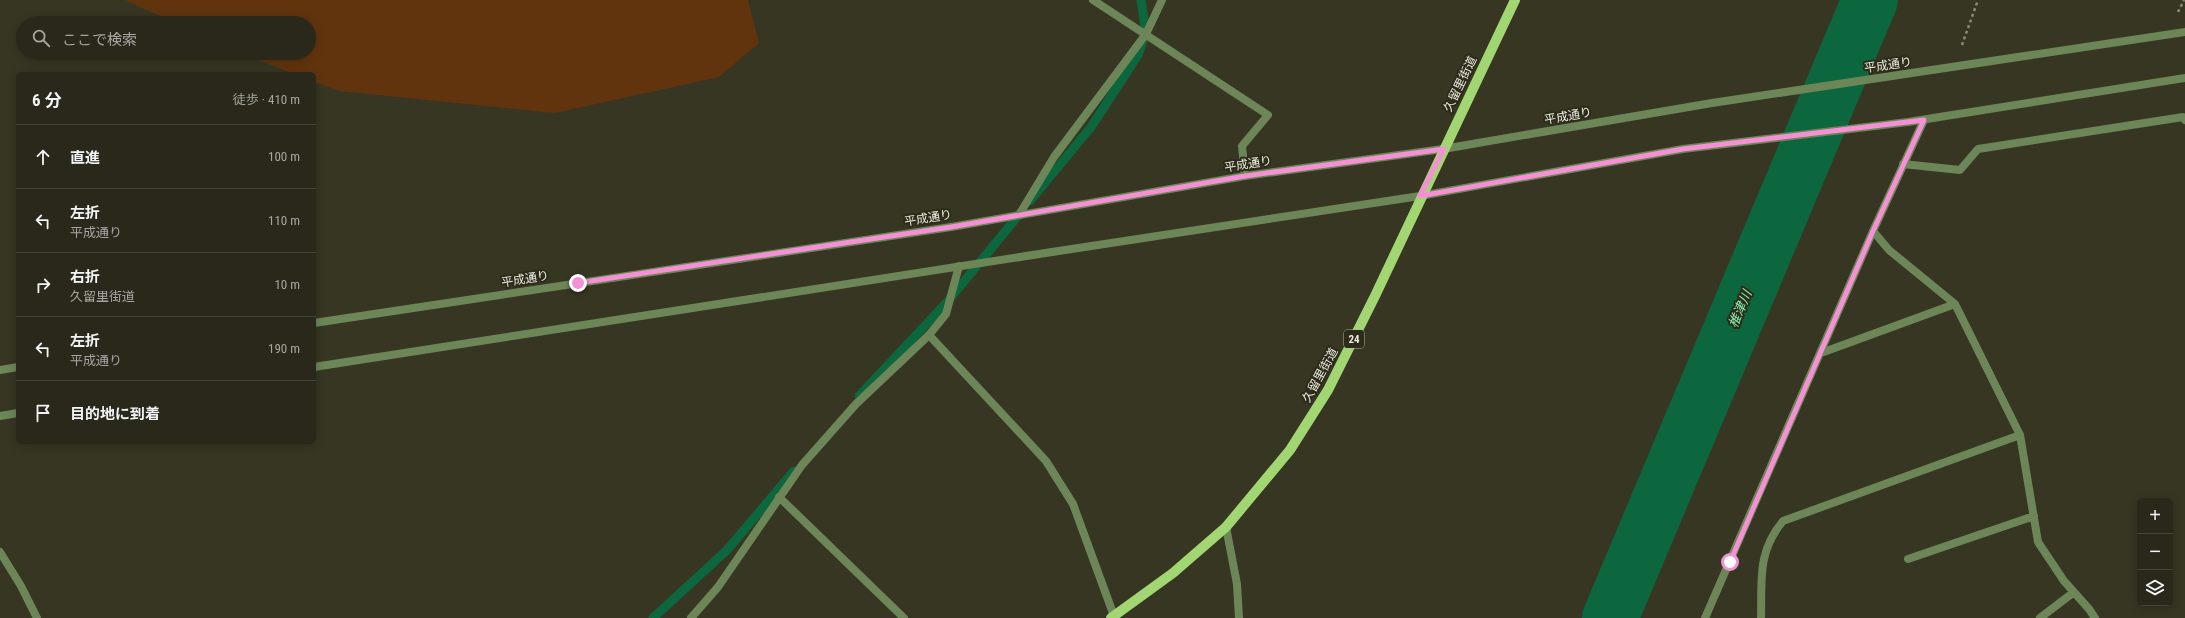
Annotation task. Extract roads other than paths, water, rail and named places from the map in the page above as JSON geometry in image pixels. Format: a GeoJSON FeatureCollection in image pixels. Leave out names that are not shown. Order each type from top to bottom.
{"type":"FeatureCollection","features":[{"type":"Feature","properties":{"kind":"main road","name":"久留里街道"},"geometry":{"type":"LineString","coordinates":[[1113,617],[1173,573],[1226,527],[1290,450],[1328,390],[1375,296],[1420,196],[1515,0]]}},
{"type":"Feature","properties":{"kind":"street"},"geometry":{"type":"LineString","coordinates":[[1093,0],[1268,115],[1242,146],[1245,176]]}},
{"type":"Feature","properties":{"kind":"street"},"geometry":{"type":"LineString","coordinates":[[1019,215],[1054,157],[1146,34],[1162,0]]}},
{"type":"Feature","properties":{"kind":"street","name":"平成通り"},"geometry":{"type":"LineString","coordinates":[[316,323],[951,227],[1245,176],[1444,149],[1712,103],[1929,72],[2185,32]]}},
{"type":"Feature","properties":{"kind":"street"},"geometry":{"type":"LineString","coordinates":[[316,367],[1420,196],[1683,149],[1924,120],[2185,78]]}},
{"type":"Feature","properties":{"kind":"street"},"geometry":{"type":"LineString","coordinates":[[1903,164],[1960,170],[1978,149],[2183,117],[2185,120]]}},
{"type":"Feature","properties":{"kind":"street"},"geometry":{"type":"LineString","coordinates":[[1705,618],[1873,231],[1924,120]]}},
{"type":"Feature","properties":{"kind":"street"},"geometry":{"type":"LineString","coordinates":[[1873,231],[1889,250],[1955,304],[2020,435],[2038,542],[2095,618]]}},
{"type":"Feature","properties":{"kind":"street"},"geometry":{"type":"LineString","coordinates":[[691,618],[718,587],[802,465],[856,404],[929,335],[946,314],[960,266]]}},
{"type":"Feature","properties":{"kind":"street"},"geometry":{"type":"LineString","coordinates":[[1821,353],[1955,304]]}},
{"type":"Feature","properties":{"kind":"street"},"geometry":{"type":"LineString","coordinates":[[929,335],[1046,461],[1073,504],[1113,617]]}},
{"type":"Feature","properties":{"kind":"street"},"geometry":{"type":"LineString","coordinates":[[0,370],[16,368]]}},
{"type":"Feature","properties":{"kind":"street"},"geometry":{"type":"LineString","coordinates":[[0,416],[16,413]]}},
{"type":"Feature","properties":{"kind":"street"},"geometry":{"type":"LineString","coordinates":[[1761,618],[1763,566],[1766,547],[1772,534],[1783,521],[2020,435]]}},
{"type":"Feature","properties":{"kind":"street"},"geometry":{"type":"LineString","coordinates":[[779,497],[904,618]]}},
{"type":"Feature","properties":{"kind":"street"},"geometry":{"type":"LineString","coordinates":[[1908,559],[2034,516]]}},
{"type":"Feature","properties":{"kind":"street"},"geometry":{"type":"LineString","coordinates":[[1226,527],[1237,584],[1239,618]]}},
{"type":"Feature","properties":{"kind":"street"},"geometry":{"type":"LineString","coordinates":[[0,552],[21,586],[37,618]]}},
{"type":"Feature","properties":{"kind":"street"},"geometry":{"type":"LineString","coordinates":[[2040,618],[2074,592]]}},
{"type":"Feature","properties":{"kind":"waterway"},"geometry":{"type":"LineString","coordinates":[[1030,201],[1091,127],[1138,55],[1146,32],[1141,0]]}},
{"type":"Feature","properties":{"kind":"waterway","name":"椎津川"},"geometry":{"type":"LineString","coordinates":[[1610,618],[1870,0]]}},
{"type":"Feature","properties":{"kind":"waterway"},"geometry":{"type":"LineString","coordinates":[[859,396],[948,301],[1022,211]]}},
{"type":"Feature","properties":{"kind":"waterway"},"geometry":{"type":"LineString","coordinates":[[653,618],[727,550],[794,471]]}}]}
